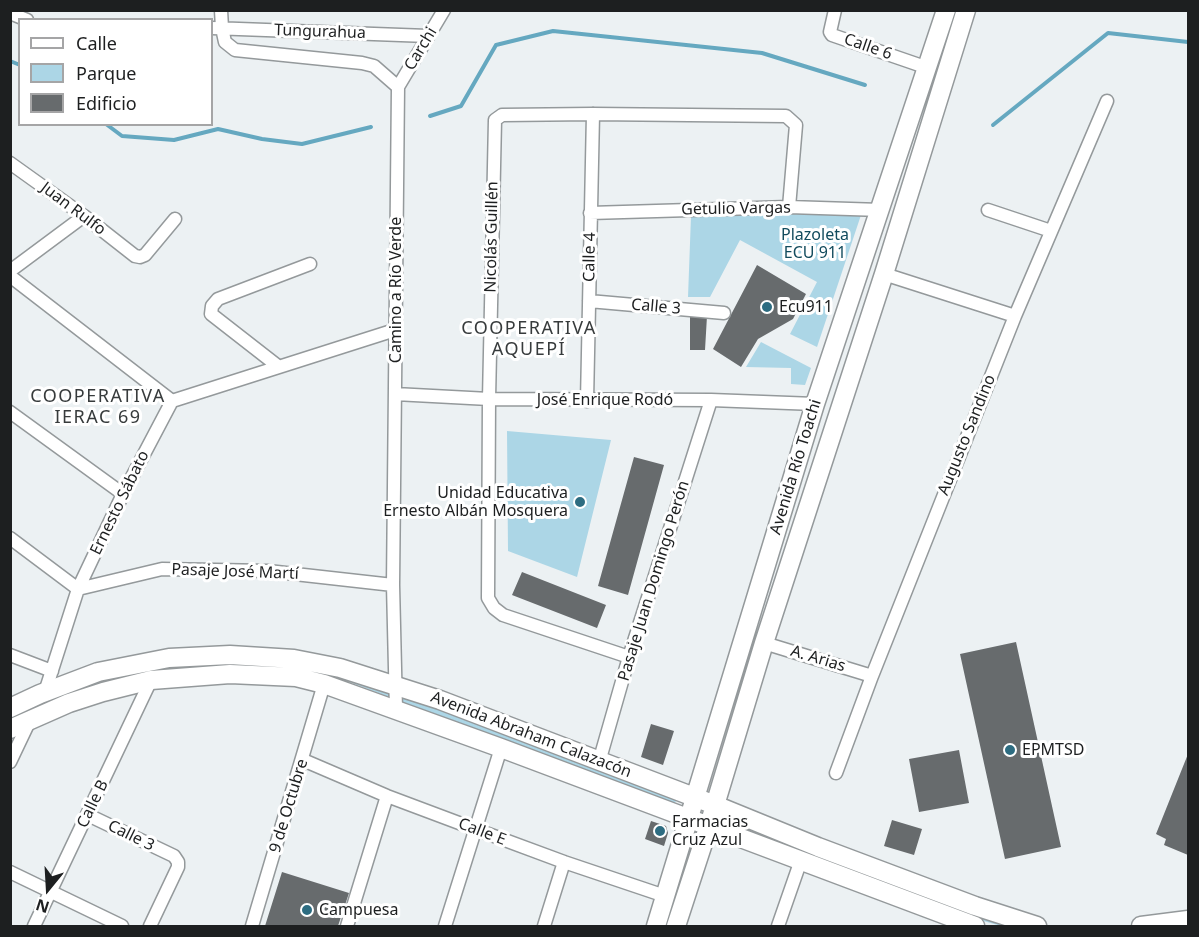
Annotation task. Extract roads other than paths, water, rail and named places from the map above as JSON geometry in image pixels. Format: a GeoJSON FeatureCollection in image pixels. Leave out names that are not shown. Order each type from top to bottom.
{"type":"FeatureCollection","features":[{"type":"Feature","properties":{"kind":"main road","name":"Avenida Río Toachi"},"geometry":{"type":"LineString","coordinates":[[656,927],[815,404],[946,10]]}},
{"type":"Feature","properties":{"kind":"main road","name":"Avenida Río Toachi"},"geometry":{"type":"LineString","coordinates":[[676,927],[966,10]]}},
{"type":"Feature","properties":{"kind":"main road","name":"Avenida Abraham Calazacón"},"geometry":{"type":"LineString","coordinates":[[10,708],[45,692],[108,670],[170,658],[230,655],[294,659],[340,668],[479,714],[818,847],[1037,927]]}},
{"type":"Feature","properties":{"kind":"main road","name":"Avenida Abraham Calazacón"},"geometry":{"type":"LineString","coordinates":[[10,729],[80,699],[151,680],[230,674],[296,677],[324,684],[501,748],[975,927]]}},
{"type":"Feature","properties":{"kind":"main road"},"geometry":{"type":"LineString","coordinates":[[1142,927],[1188,920]]}},
{"type":"Feature","properties":{"kind":"street"},"geometry":{"type":"LineString","coordinates":[[221,10],[217,28],[225,42],[235,50],[362,63],[374,66],[398,87]]}},
{"type":"Feature","properties":{"kind":"street","name":"Carchi"},"geometry":{"type":"LineString","coordinates":[[398,87],[444,10]]}},
{"type":"Feature","properties":{"kind":"street","name":"Calle 6"},"geometry":{"type":"LineString","coordinates":[[835,10],[830,32],[832,35],[928,68]]}},
{"type":"Feature","properties":{"kind":"street","name":"Tungurahua"},"geometry":{"type":"LineString","coordinates":[[217,28],[428,36]]}},
{"type":"Feature","properties":{"kind":"street","name":"Camino a Río Verde"},"geometry":{"type":"LineString","coordinates":[[396,710],[393,585],[398,87]]}},
{"type":"Feature","properties":{"kind":"street","name":"Augusto Sandino"},"geometry":{"type":"LineString","coordinates":[[836,773],[872,676],[1015,316],[1107,101]]}},
{"type":"Feature","properties":{"kind":"street","name":"Calle 4"},"geometry":{"type":"LineString","coordinates":[[587,400],[592,114]]}},
{"type":"Feature","properties":{"kind":"street","name":"Nicolás Guillén"},"geometry":{"type":"LineString","coordinates":[[629,657],[503,615],[494,608],[488,598],[489,399],[495,120],[502,115],[786,116],[796,125],[789,207]]}},
{"type":"Feature","properties":{"kind":"street","name":"Juan Rulfo"},"geometry":{"type":"LineString","coordinates":[[10,163],[135,256],[145,255],[175,219]]}},
{"type":"Feature","properties":{"kind":"street","name":"Getulio Vargas"},"geometry":{"type":"LineString","coordinates":[[590,213],[789,207],[881,210]]}},
{"type":"Feature","properties":{"kind":"street"},"geometry":{"type":"LineString","coordinates":[[988,210],[1051,231]]}},
{"type":"Feature","properties":{"kind":"street"},"geometry":{"type":"LineString","coordinates":[[10,271],[84,216]]}},
{"type":"Feature","properties":{"kind":"street"},"geometry":{"type":"LineString","coordinates":[[279,367],[211,314],[212,306],[218,299],[310,264]]}},
{"type":"Feature","properties":{"kind":"street"},"geometry":{"type":"LineString","coordinates":[[884,274],[1015,316]]}},
{"type":"Feature","properties":{"kind":"street"},"geometry":{"type":"LineString","coordinates":[[10,276],[172,401],[395,330]]}},
{"type":"Feature","properties":{"kind":"street","name":"Calle 3"},"geometry":{"type":"LineString","coordinates":[[589,301],[723,313]]}},
{"type":"Feature","properties":{"kind":"street","name":"José Enrique Rodó"},"geometry":{"type":"LineString","coordinates":[[395,394],[489,399],[711,400],[815,404]]}},
{"type":"Feature","properties":{"kind":"street","name":"Pasaje Juan Domingo Perón"},"geometry":{"type":"LineString","coordinates":[[599,762],[629,657],[711,400]]}},
{"type":"Feature","properties":{"kind":"street","name":"Ernesto Sábato"},"geometry":{"type":"LineString","coordinates":[[45,692],[78,589],[123,494],[172,401]]}},
{"type":"Feature","properties":{"kind":"street"},"geometry":{"type":"LineString","coordinates":[[10,412],[123,494]]}},
{"type":"Feature","properties":{"kind":"street"},"geometry":{"type":"LineString","coordinates":[[10,538],[78,589]]}},
{"type":"Feature","properties":{"kind":"street","name":"Pasaje José Martí"},"geometry":{"type":"LineString","coordinates":[[78,589],[162,569],[268,571],[393,585]]}},
{"type":"Feature","properties":{"kind":"street","name":"A. Arias"},"geometry":{"type":"LineString","coordinates":[[764,643],[872,676]]}},
{"type":"Feature","properties":{"kind":"street"},"geometry":{"type":"LineString","coordinates":[[10,655],[52,671]]}},
{"type":"Feature","properties":{"kind":"street","name":"Calle B"},"geometry":{"type":"LineString","coordinates":[[34,927],[151,680]]}},
{"type":"Feature","properties":{"kind":"street","name":"9 de Octubre"},"geometry":{"type":"LineString","coordinates":[[252,927],[324,684]]}},
{"type":"Feature","properties":{"kind":"street"},"geometry":{"type":"LineString","coordinates":[[10,762],[30,720]]}},
{"type":"Feature","properties":{"kind":"street"},"geometry":{"type":"LineString","coordinates":[[445,927],[501,748]]}},
{"type":"Feature","properties":{"kind":"street","name":"Calle E"},"geometry":{"type":"LineString","coordinates":[[303,760],[387,796],[564,862],[665,896]]}},
{"type":"Feature","properties":{"kind":"street"},"geometry":{"type":"LineString","coordinates":[[346,927],[387,796]]}},
{"type":"Feature","properties":{"kind":"street","name":"Calle 3"},"geometry":{"type":"LineString","coordinates":[[88,815],[174,856],[178,862],[178,867],[150,927]]}},
{"type":"Feature","properties":{"kind":"street"},"geometry":{"type":"LineString","coordinates":[[778,927],[801,860]]}},
{"type":"Feature","properties":{"kind":"street"},"geometry":{"type":"LineString","coordinates":[[544,927],[564,862]]}},
{"type":"Feature","properties":{"kind":"street"},"geometry":{"type":"LineString","coordinates":[[10,872],[122,927]]}},
{"type":"Feature","properties":{"kind":"waterway"},"geometry":{"type":"LineString","coordinates":[[430,116],[461,106],[496,45],[553,31],[762,53],[865,85]]}},
{"type":"Feature","properties":{"kind":"waterway"},"geometry":{"type":"LineString","coordinates":[[993,125],[1108,33],[1188,42]]}},
{"type":"Feature","properties":{"kind":"waterway"},"geometry":{"type":"LineString","coordinates":[[10,61],[18,64]]}},
{"type":"Feature","properties":{"kind":"waterway"},"geometry":{"type":"LineString","coordinates":[[109,126],[122,136],[174,140],[218,129],[262,139],[302,144],[371,127]]}},
{"type":"Feature","properties":{"kind":"place","name":"Ecu911"},"geometry":{"type":"Point","coordinates":[767,307]}},
{"type":"Feature","properties":{"kind":"place","name":"Unidad Educativa Ernesto Albán Mosquera"},"geometry":{"type":"Point","coordinates":[580,502]}},
{"type":"Feature","properties":{"kind":"place","name":"EPMTSD"},"geometry":{"type":"Point","coordinates":[1010,750]}},
{"type":"Feature","properties":{"kind":"place","name":"Farmacias Cruz Azul"},"geometry":{"type":"Point","coordinates":[660,831]}},
{"type":"Feature","properties":{"kind":"place","name":"Campuesa"},"geometry":{"type":"Point","coordinates":[307,910]}},
{"type":"Feature","properties":{"kind":"district","name":"COOPERATIVA AQUEPÍ"},"geometry":{"type":"Point","coordinates":[529,339]}},
{"type":"Feature","properties":{"kind":"district","name":"COOPERATIVA IERAC 69"},"geometry":{"type":"Point","coordinates":[98,407]}},
{"type":"Feature","properties":{"kind":"park label","name":"Plazoleta ECU 911"},"geometry":{"type":"Point","coordinates":[815,244]}}]}
